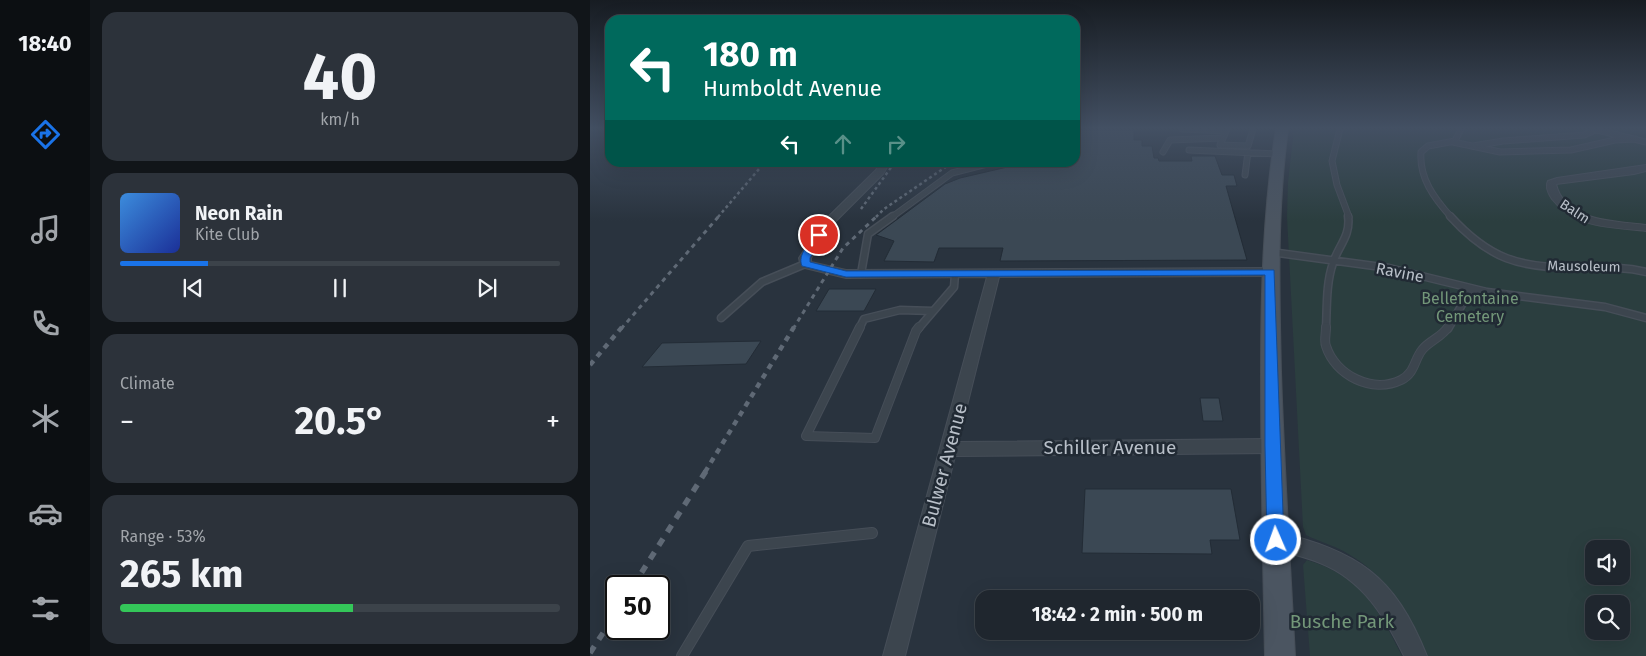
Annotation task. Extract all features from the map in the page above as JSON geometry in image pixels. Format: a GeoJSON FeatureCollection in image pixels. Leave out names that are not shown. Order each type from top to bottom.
{"type":"FeatureCollection","features":[{"type":"Feature","properties":{"kind":"main road"},"geometry":{"type":"LineString","coordinates":[[1277,160],[1271,219],[1270,262],[1272,446],[1280,656]]}},
{"type":"Feature","properties":{"kind":"street"},"geometry":{"type":"LineString","coordinates":[[883,167],[827,224],[805,258],[805,264],[846,274],[994,274],[1270,262]]}},
{"type":"Feature","properties":{"kind":"street","name":"Balm"},"geometry":{"type":"LineString","coordinates":[[1646,168],[1557,180],[1551,183],[1555,198],[1583,220],[1597,224],[1646,228]]}},
{"type":"Feature","properties":{"kind":"street","name":"Bulwer Avenue"},"geometry":{"type":"LineString","coordinates":[[894,656],[994,274]]}},
{"type":"Feature","properties":{"kind":"street","name":"Schiller Avenue"},"geometry":{"type":"LineString","coordinates":[[948,449],[1272,446]]}},
{"type":"Feature","properties":{"kind":"street"},"geometry":{"type":"LineString","coordinates":[[1276,540],[1326,555],[1350,566],[1372,583],[1389,605],[1416,656]]}},
{"type":"Feature","properties":{"kind":"lane"},"geometry":{"type":"LineString","coordinates":[[1245,175],[1247,160]]}},
{"type":"Feature","properties":{"kind":"lane"},"geometry":{"type":"LineString","coordinates":[[1332,160],[1337,185],[1349,218],[1345,241],[1333,261],[1329,280],[1325,344],[1330,357],[1342,371],[1360,382],[1381,385],[1401,380],[1415,367],[1422,350],[1447,330],[1471,289]]}},
{"type":"Feature","properties":{"kind":"lane","name":"Mausoleum"},"geometry":{"type":"LineString","coordinates":[[1419,160],[1429,189],[1441,206],[1465,233],[1484,248],[1520,262],[1544,267],[1626,266],[1646,272]]}},
{"type":"Feature","properties":{"kind":"lane"},"geometry":{"type":"LineString","coordinates":[[860,274],[868,234],[952,173],[975,167]]}},
{"type":"Feature","properties":{"kind":"lane","name":"Ravine"},"geometry":{"type":"LineString","coordinates":[[1270,262],[1333,261],[1389,268],[1471,289],[1526,298],[1566,301],[1605,307],[1646,318]]}},
{"type":"Feature","properties":{"kind":"lane"},"geometry":{"type":"LineString","coordinates":[[721,318],[762,282],[805,264]]}},
{"type":"Feature","properties":{"kind":"lane"},"geometry":{"type":"LineString","coordinates":[[933,312],[900,310],[864,319],[806,436],[875,438],[916,331],[933,312],[954,287],[955,274]]}},
{"type":"Feature","properties":{"kind":"lane"},"geometry":{"type":"LineString","coordinates":[[682,656],[748,546],[872,533]]}},
{"type":"Feature","properties":{"kind":"green space","name":"Bellefontaine Cemetery"},"geometry":{"type":"Polygon","coordinates":[[[1291,160],[1646,160],[1646,656],[1428,656],[1404,611],[1385,584],[1373,572],[1345,552],[1306,535],[1303,527],[1287,217],[1291,160]]]}},
{"type":"Feature","properties":{"kind":"green space","name":"Busche Park"},"geometry":{"type":"Polygon","coordinates":[[[1307,560],[1341,575],[1366,596],[1385,623],[1402,656],[1310,656],[1303,565],[1307,560]]]}},
{"type":"Feature","properties":{"kind":"building"},"geometry":{"type":"Polygon","coordinates":[[[1080,160],[1216,160],[1222,175],[1234,175],[1237,186],[1226,186],[1247,260],[1000,261],[1003,248],[939,248],[934,262],[884,261],[894,241],[876,235],[945,184],[960,178],[1007,167],[1080,167],[1080,160]]]}},
{"type":"Feature","properties":{"kind":"building"},"geometry":{"type":"Polygon","coordinates":[[[829,289],[876,289],[864,311],[816,311],[829,289]]]}},
{"type":"Feature","properties":{"kind":"building"},"geometry":{"type":"Polygon","coordinates":[[[761,341],[746,364],[642,367],[662,343],[761,341]]]}},
{"type":"Feature","properties":{"kind":"building"},"geometry":{"type":"Polygon","coordinates":[[[1200,398],[1219,398],[1223,421],[1203,421],[1200,398]]]}},
{"type":"Feature","properties":{"kind":"building"},"geometry":{"type":"Polygon","coordinates":[[[1085,489],[1231,489],[1240,540],[1210,540],[1212,554],[1082,553],[1085,489]]]}},
{"type":"Feature","properties":{"kind":"railway"},"geometry":{"type":"LineString","coordinates":[[718,217],[761,167]]}},
{"type":"Feature","properties":{"kind":"railway"},"geometry":{"type":"LineString","coordinates":[[861,209],[891,167]]}},
{"type":"Feature","properties":{"kind":"railway"},"geometry":{"type":"LineString","coordinates":[[877,216],[884,209],[946,167]]}},
{"type":"Feature","properties":{"kind":"railway"},"geometry":{"type":"LineString","coordinates":[[621,329],[719,216]]}},
{"type":"Feature","properties":{"kind":"railway"},"geometry":{"type":"LineString","coordinates":[[793,329],[843,248],[877,216]]}},
{"type":"Feature","properties":{"kind":"railway"},"geometry":{"type":"LineString","coordinates":[[590,365],[622,327]]}},
{"type":"Feature","properties":{"kind":"railway"},"geometry":{"type":"LineString","coordinates":[[705,472],[794,327]]}},
{"type":"Feature","properties":{"kind":"railway"},"geometry":{"type":"LineString","coordinates":[[640,575],[706,471]]}},
{"type":"Feature","properties":{"kind":"railway"},"geometry":{"type":"LineString","coordinates":[[590,653],[605,630]]}},
{"type":"Feature","properties":{"kind":"route"},"geometry":{"type":"LineString","coordinates":[[819,235],[805,258],[805,264],[846,274],[1270,272],[1272,446],[1276,540]]}}]}
